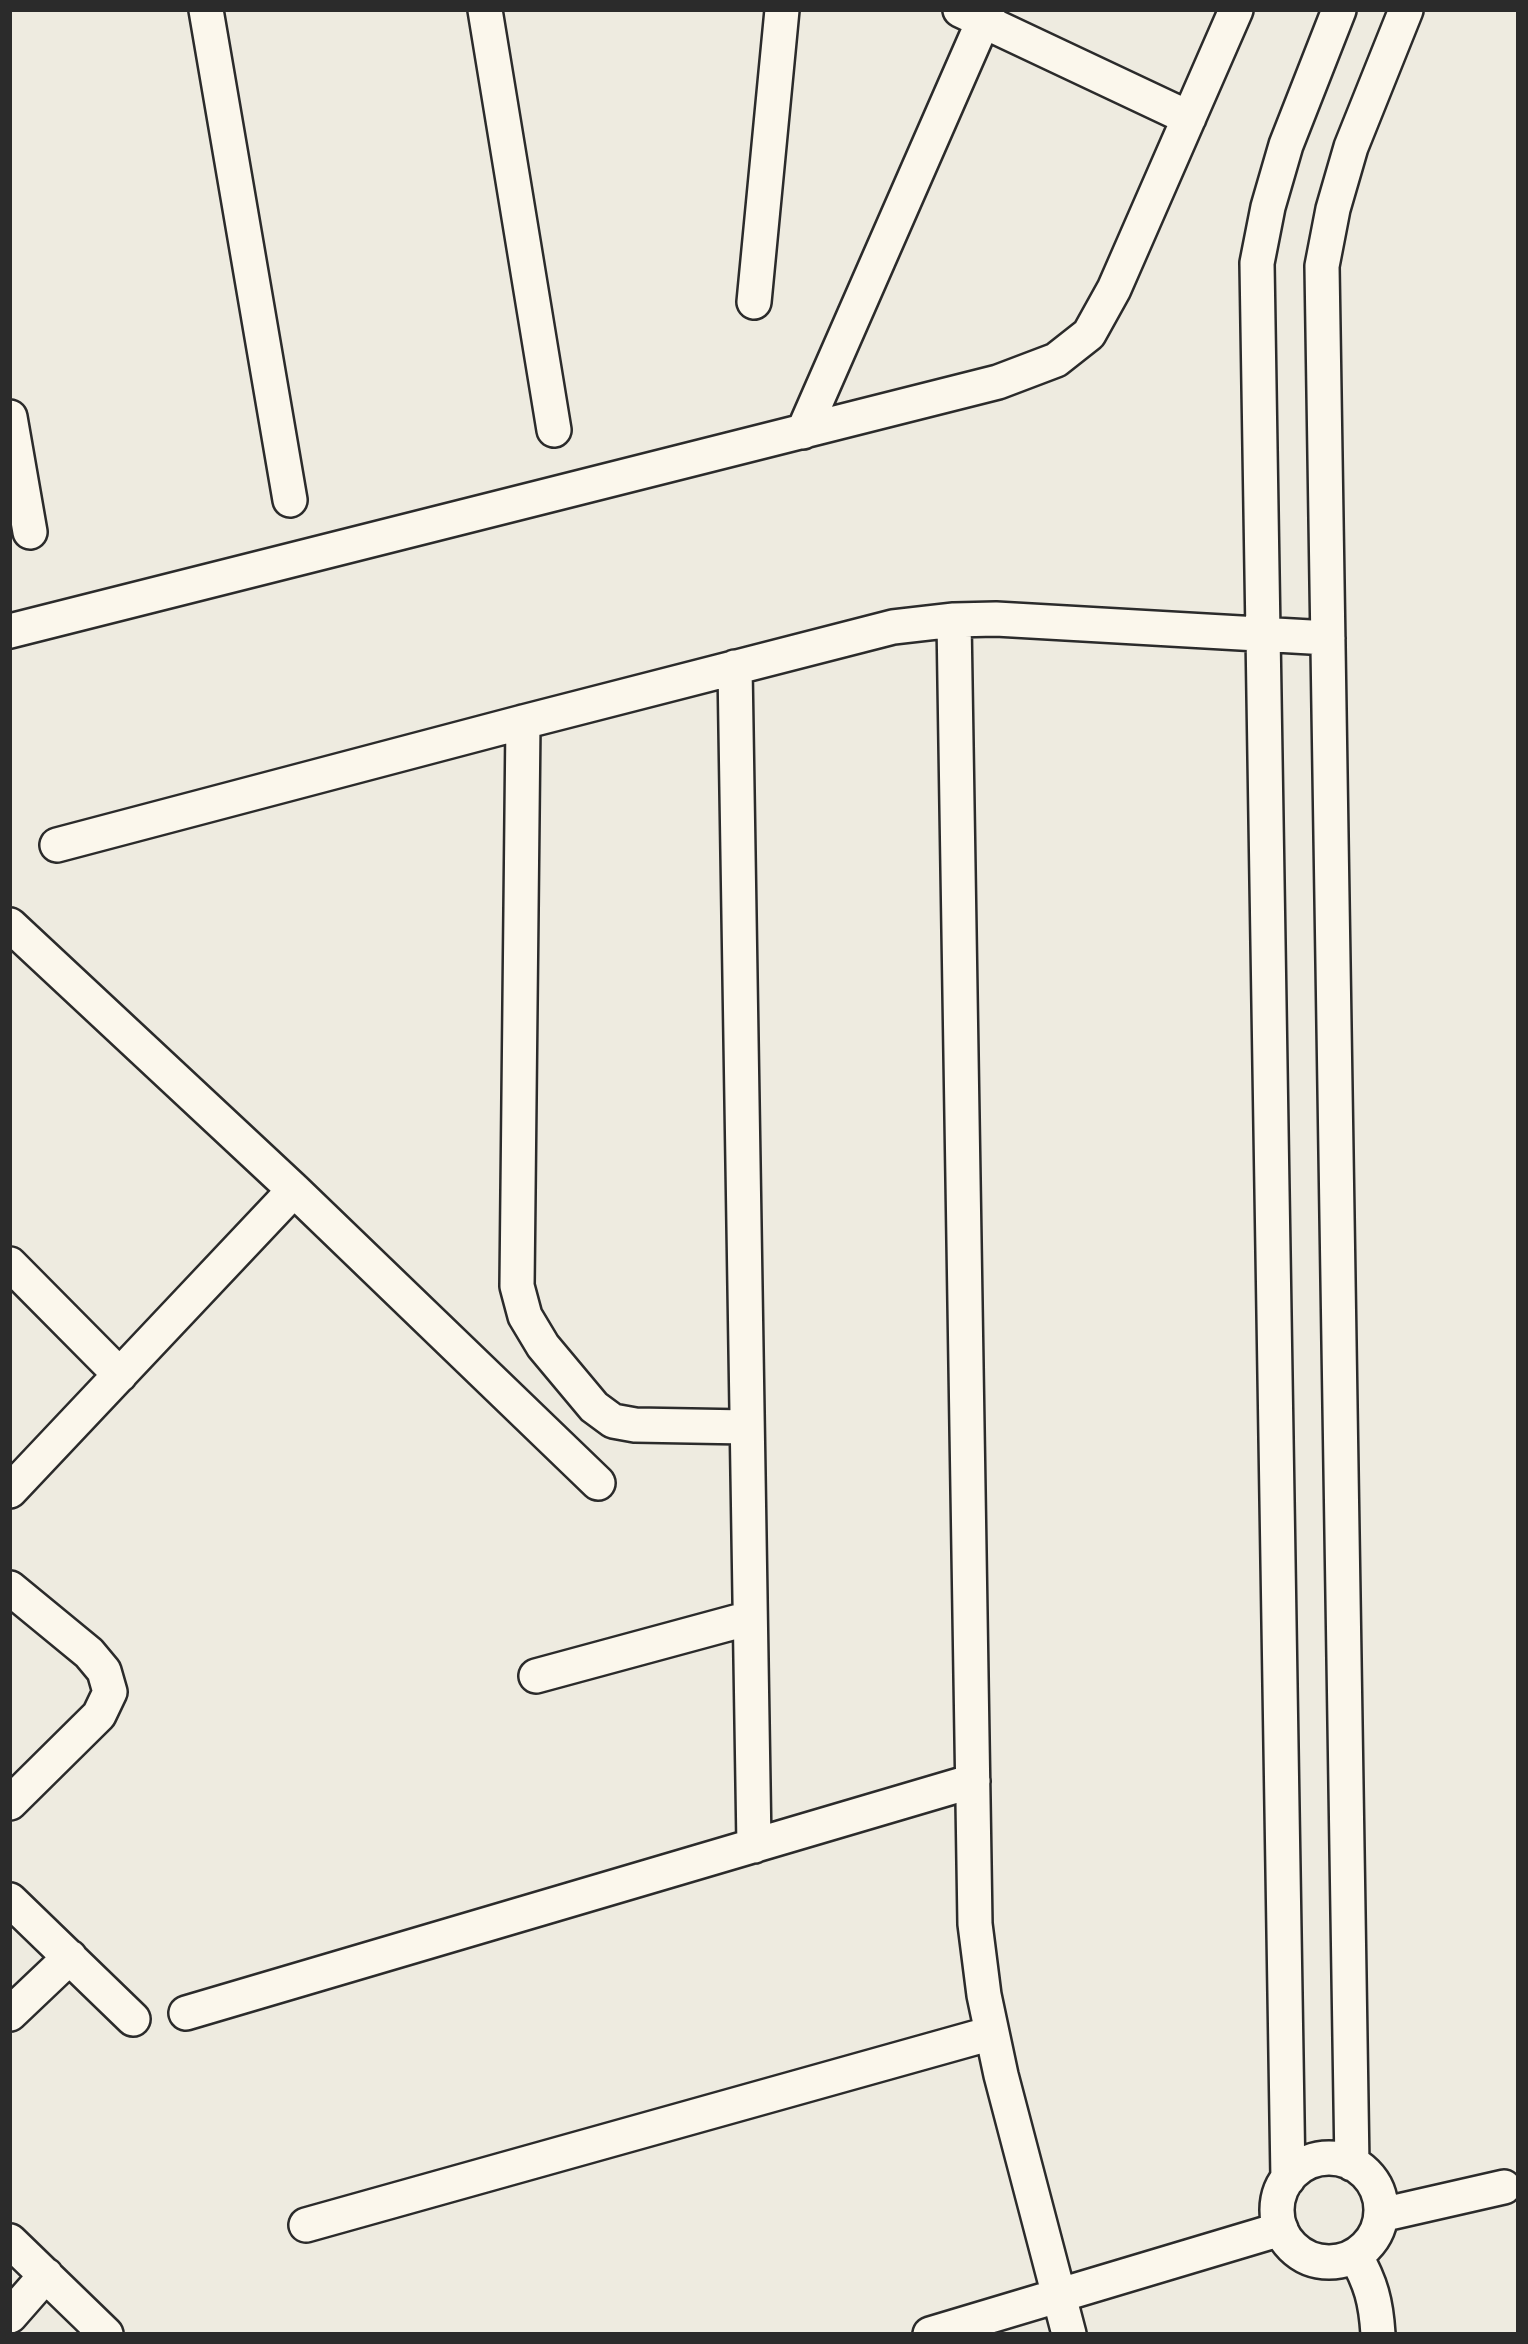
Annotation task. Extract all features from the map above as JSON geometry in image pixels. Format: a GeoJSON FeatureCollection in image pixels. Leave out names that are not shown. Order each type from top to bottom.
{"type":"FeatureCollection","features":[{"type":"Feature","properties":{"kind":"street"},"geometry":{"type":"LineString","coordinates":[[206,10],[290,500]]}},
{"type":"Feature","properties":{"kind":"street"},"geometry":{"type":"LineString","coordinates":[[485,10],[554,430]]}},
{"type":"Feature","properties":{"kind":"street"},"geometry":{"type":"LineString","coordinates":[[754,302],[782,10]]}},
{"type":"Feature","properties":{"kind":"street"},"geometry":{"type":"LineString","coordinates":[[10,631],[998,382],[1056,360],[1089,334],[1114,290],[1236,10]]}},
{"type":"Feature","properties":{"kind":"street"},"geometry":{"type":"LineString","coordinates":[[1288,2179],[1257,263],[1268,207],[1286,145],[1339,10]]}},
{"type":"Feature","properties":{"kind":"street"},"geometry":{"type":"LineString","coordinates":[[1352,2164],[1322,266],[1333,209],[1351,147],[1406,10]]}},
{"type":"Feature","properties":{"kind":"street"},"geometry":{"type":"LineString","coordinates":[[803,432],[977,14],[1189,118]]}},
{"type":"Feature","properties":{"kind":"street"},"geometry":{"type":"LineString","coordinates":[[10,417],[30,532]]}},
{"type":"Feature","properties":{"kind":"street"},"geometry":{"type":"LineString","coordinates":[[954,620],[975,1924],[984,1995],[1001,2075],[1069,2334]]}},
{"type":"Feature","properties":{"kind":"street"},"geometry":{"type":"LineString","coordinates":[[57,845],[893,627],[954,620],[996,620],[1328,638]]}},
{"type":"Feature","properties":{"kind":"street"},"geometry":{"type":"LineString","coordinates":[[735,667],[754,1846]]}},
{"type":"Feature","properties":{"kind":"street"},"geometry":{"type":"LineString","coordinates":[[523,722],[518,1287],[525,1317],[543,1346],[594,1407],[613,1421],[635,1425],[747,1427]]}},
{"type":"Feature","properties":{"kind":"street"},"geometry":{"type":"LineString","coordinates":[[10,925],[294,1190],[598,1483]]}},
{"type":"Feature","properties":{"kind":"street"},"geometry":{"type":"LineString","coordinates":[[10,1491],[294,1190]]}},
{"type":"Feature","properties":{"kind":"street"},"geometry":{"type":"LineString","coordinates":[[10,1264],[120,1375]]}},
{"type":"Feature","properties":{"kind":"street"},"geometry":{"type":"LineString","coordinates":[[10,1588],[89,1653],[104,1671],[110,1692],[99,1715],[10,1803]]}},
{"type":"Feature","properties":{"kind":"street"},"geometry":{"type":"LineString","coordinates":[[536,1676],[750,1618]]}},
{"type":"Feature","properties":{"kind":"street"},"geometry":{"type":"LineString","coordinates":[[186,2013],[973,1781]]}},
{"type":"Feature","properties":{"kind":"street"},"geometry":{"type":"LineString","coordinates":[[10,1900],[133,2019]]}},
{"type":"Feature","properties":{"kind":"street"},"geometry":{"type":"LineString","coordinates":[[10,2014],[70,1957]]}},
{"type":"Feature","properties":{"kind":"street"},"geometry":{"type":"LineString","coordinates":[[306,2226],[992,2033]]}},
{"type":"Feature","properties":{"kind":"street"},"geometry":{"type":"LineString","coordinates":[[1335,2159],[1352,2164],[1365,2172],[1375,2185],[1380,2199],[1381,2215],[1377,2231],[1368,2245],[1355,2255],[1339,2262],[1321,2261],[1304,2256],[1290,2245],[1281,2229],[1277,2212],[1280,2194],[1288,2179],[1301,2167],[1317,2160],[1335,2159]]}},
{"type":"Feature","properties":{"kind":"street"},"geometry":{"type":"LineString","coordinates":[[1381,2215],[1504,2187]]}},
{"type":"Feature","properties":{"kind":"street"},"geometry":{"type":"LineString","coordinates":[[930,2334],[1060,2297],[1281,2229]]}},
{"type":"Feature","properties":{"kind":"street"},"geometry":{"type":"LineString","coordinates":[[10,2241],[106,2334]]}},
{"type":"Feature","properties":{"kind":"street"},"geometry":{"type":"LineString","coordinates":[[1355,2255],[1368,2278],[1376,2304],[1378,2334]]}},
{"type":"Feature","properties":{"kind":"street"},"geometry":{"type":"LineString","coordinates":[[10,2316],[46,2275]]}}]}
